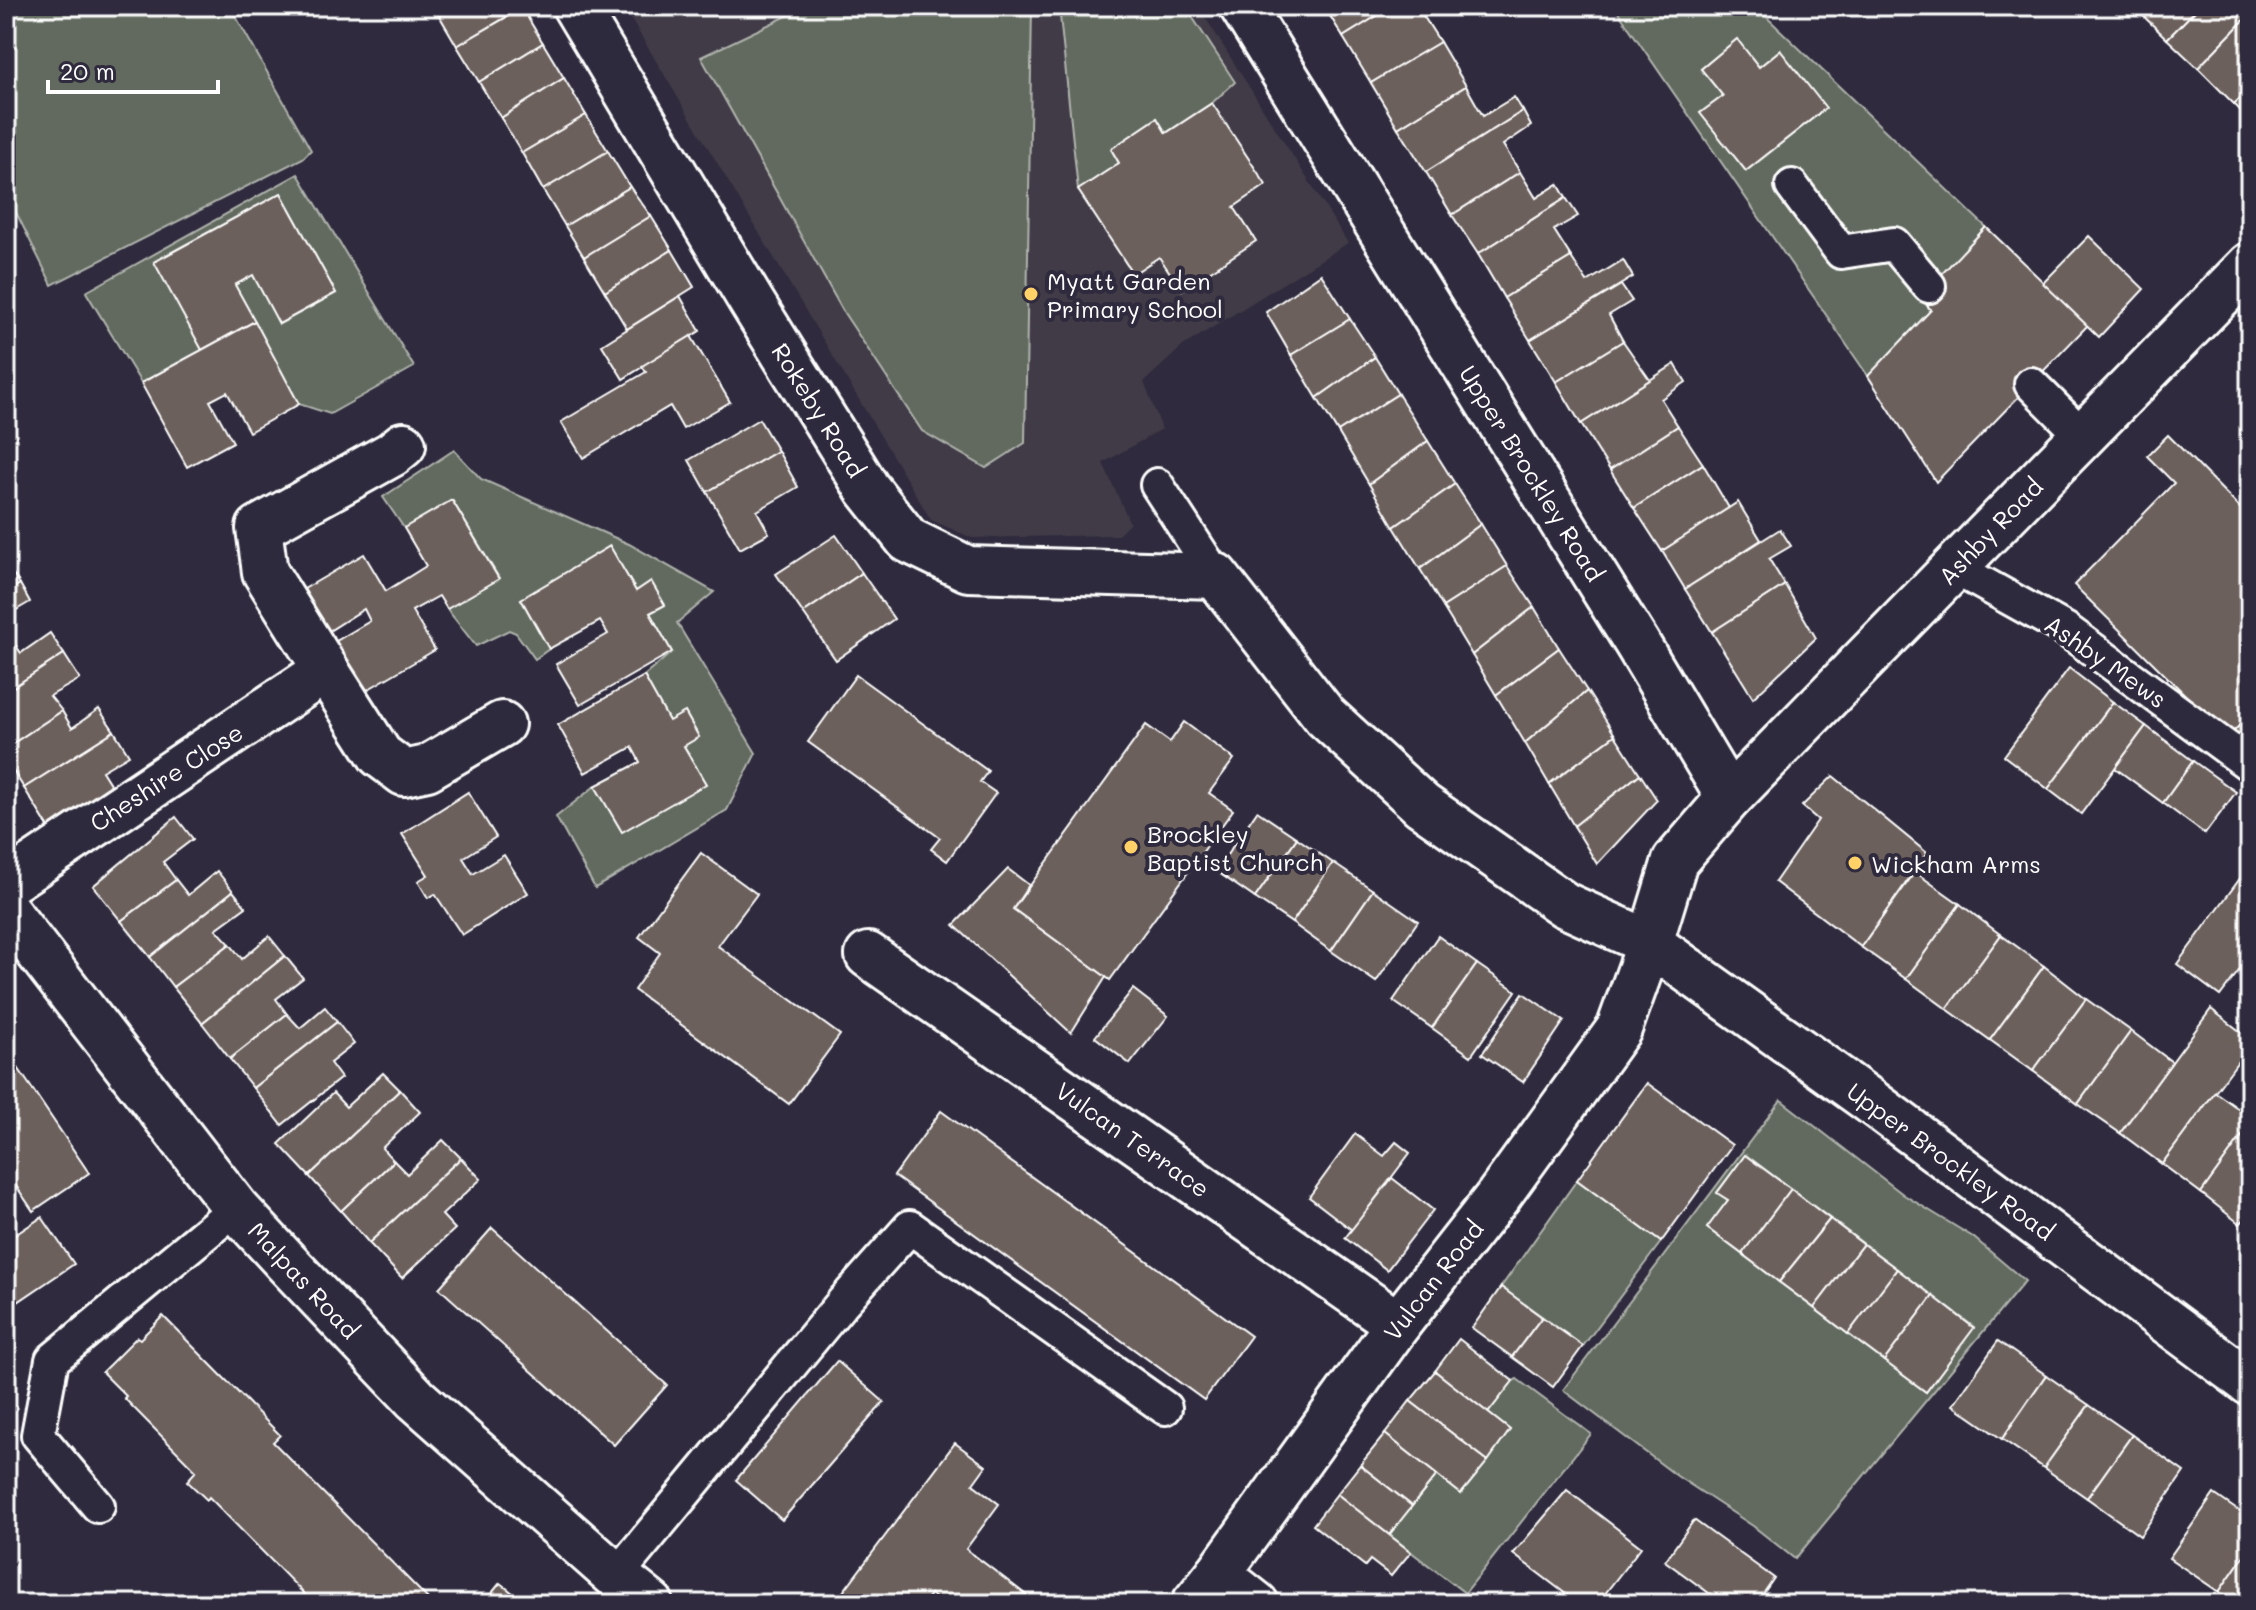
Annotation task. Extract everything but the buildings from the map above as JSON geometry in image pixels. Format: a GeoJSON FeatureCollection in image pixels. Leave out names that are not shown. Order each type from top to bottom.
{"type":"FeatureCollection","features":[{"type":"Feature","properties":{"kind":"street","name":"Rokeby Road"},"geometry":{"type":"LineString","coordinates":[[575,6],[867,488],[908,540],[968,569],[1216,576]]}},
{"type":"Feature","properties":{"kind":"street","name":"Upper Brockley Road"},"geometry":{"type":"LineString","coordinates":[[1242,6],[1630,632],[1729,798]]}},
{"type":"Feature","properties":{"kind":"street","name":"Ashby Road"},"geometry":{"type":"LineString","coordinates":[[1729,798],[2250,265]]}},
{"type":"Feature","properties":{"kind":"street"},"geometry":{"type":"LineString","coordinates":[[403,445],[259,528],[265,572],[380,755],[404,773],[427,768],[502,724]]}},
{"type":"Feature","properties":{"kind":"street","name":"Upper Brockley Road"},"geometry":{"type":"LineString","coordinates":[[1216,576],[1325,716],[1422,805],[1565,905],[1650,943],[1866,1098],[2250,1383]]}},
{"type":"Feature","properties":{"kind":"street","name":"Cheshire Close"},"geometry":{"type":"LineString","coordinates":[[6,884],[326,670]]}},
{"type":"Feature","properties":{"kind":"street"},"geometry":{"type":"LineString","coordinates":[[1650,943],[1675,861],[1729,798]]}},
{"type":"Feature","properties":{"kind":"street","name":"Malpas Road"},"geometry":{"type":"LineString","coordinates":[[6,910],[236,1208],[416,1399],[651,1604]]}},
{"type":"Feature","properties":{"kind":"street","name":"Vulcan Road"},"geometry":{"type":"LineString","coordinates":[[1206,1589],[1398,1324],[1499,1195],[1619,1029],[1650,943]]}},
{"type":"Feature","properties":{"kind":"street","name":"Vulcan Terrace"},"geometry":{"type":"LineString","coordinates":[[868,955],[1398,1324]]}},
{"type":"Feature","properties":{"kind":"street"},"geometry":{"type":"LineString","coordinates":[[1206,1589],[1256,1604]]}},
{"type":"Feature","properties":{"kind":"lane"},"geometry":{"type":"LineString","coordinates":[[1792,186],[1841,252],[1894,244],[1929,286]]}},
{"type":"Feature","properties":{"kind":"lane"},"geometry":{"type":"LineString","coordinates":[[2031,384],[2082,435]]}},
{"type":"Feature","properties":{"kind":"lane","name":"Upper Brockley Road"},"geometry":{"type":"LineString","coordinates":[[1157,485],[1216,576]]}},
{"type":"Feature","properties":{"kind":"lane","name":"Ashby Mews"},"geometry":{"type":"LineString","coordinates":[[1955,568],[2065,629],[2250,765]]}},
{"type":"Feature","properties":{"kind":"lane"},"geometry":{"type":"LineString","coordinates":[[98,1506],[38,1435],[52,1360],[236,1208]]}},
{"type":"Feature","properties":{"kind":"lane"},"geometry":{"type":"LineString","coordinates":[[616,1576],[910,1227],[1165,1408]]}},
{"type":"Feature","properties":{"kind":"shaded area"},"geometry":{"type":"Polygon","coordinates":[[[6,6],[230,6],[311,150],[303,158],[52,285],[6,192],[6,6]]]}},
{"type":"Feature","properties":{"kind":"shaded area","name":"Myatt Garden Primary School"},"geometry":{"type":"Polygon","coordinates":[[[623,6],[1198,6],[1348,243],[1183,346],[1144,382],[1162,429],[1103,463],[1130,523],[1118,535],[972,538],[931,520],[623,6]]]}},
{"type":"Feature","properties":{"kind":"shaded area"},"geometry":{"type":"Polygon","coordinates":[[[808,6],[1032,6],[1025,443],[986,468],[922,431],[844,313],[701,57],[808,6]]]}},
{"type":"Feature","properties":{"kind":"shaded area"},"geometry":{"type":"Polygon","coordinates":[[[1059,6],[1185,6],[1235,82],[1212,103],[1166,133],[1157,119],[1111,149],[1119,163],[1078,190],[1059,6]]]}},
{"type":"Feature","properties":{"kind":"shaded area"},"geometry":{"type":"Polygon","coordinates":[[[1614,6],[1755,6],[1986,227],[1920,298],[1931,310],[1868,376],[1614,6]],[[1737,40],[1701,69],[1723,96],[1701,114],[1746,171],[1780,51],[1759,67],[1737,40]]]}},
{"type":"Feature","properties":{"kind":"shaded area"},"geometry":{"type":"Polygon","coordinates":[[[298,174],[414,367],[330,414],[299,404],[235,285],[253,275],[280,324],[336,293],[281,193],[155,261],[202,350],[141,383],[86,292],[298,174]]]}},
{"type":"Feature","properties":{"kind":"shaded area"},"geometry":{"type":"Polygon","coordinates":[[[454,450],[481,479],[629,544],[714,592],[677,623],[756,753],[727,810],[595,888],[556,817],[595,786],[622,832],[705,784],[684,746],[699,737],[685,712],[669,721],[644,676],[672,652],[650,613],[664,604],[651,582],[636,591],[610,547],[521,599],[549,649],[535,659],[516,633],[509,630],[476,646],[447,609],[499,578],[452,500],[404,528],[383,497],[454,450]]]}},
{"type":"Feature","properties":{"kind":"shaded area"},"geometry":{"type":"Polygon","coordinates":[[[1781,1100],[1904,1195],[1973,1237],[2025,1281],[1795,1559],[1563,1390],[1781,1100]],[[1746,1155],[1717,1192],[1728,1200],[1707,1228],[1926,1392],[1974,1327],[1746,1155]]]}},
{"type":"Feature","properties":{"kind":"shaded area"},"geometry":{"type":"Polygon","coordinates":[[[1577,1180],[1661,1242],[1583,1346],[1501,1287],[1577,1180]]]}},
{"type":"Feature","properties":{"kind":"shaded area"},"geometry":{"type":"Polygon","coordinates":[[[1517,1379],[1591,1434],[1465,1593],[1389,1535],[1437,1475],[1488,1461],[1510,1430],[1488,1413],[1517,1379]]]}},
{"type":"Feature","properties":{"kind":"place","name":"Myatt Garden Primary School"},"geometry":{"type":"Point","coordinates":[1031,294]}},
{"type":"Feature","properties":{"kind":"place","name":"Brockley Baptist Church"},"geometry":{"type":"Point","coordinates":[1131,847]}},
{"type":"Feature","properties":{"kind":"place","name":"Wickham Arms"},"geometry":{"type":"Point","coordinates":[1855,863]}}]}
